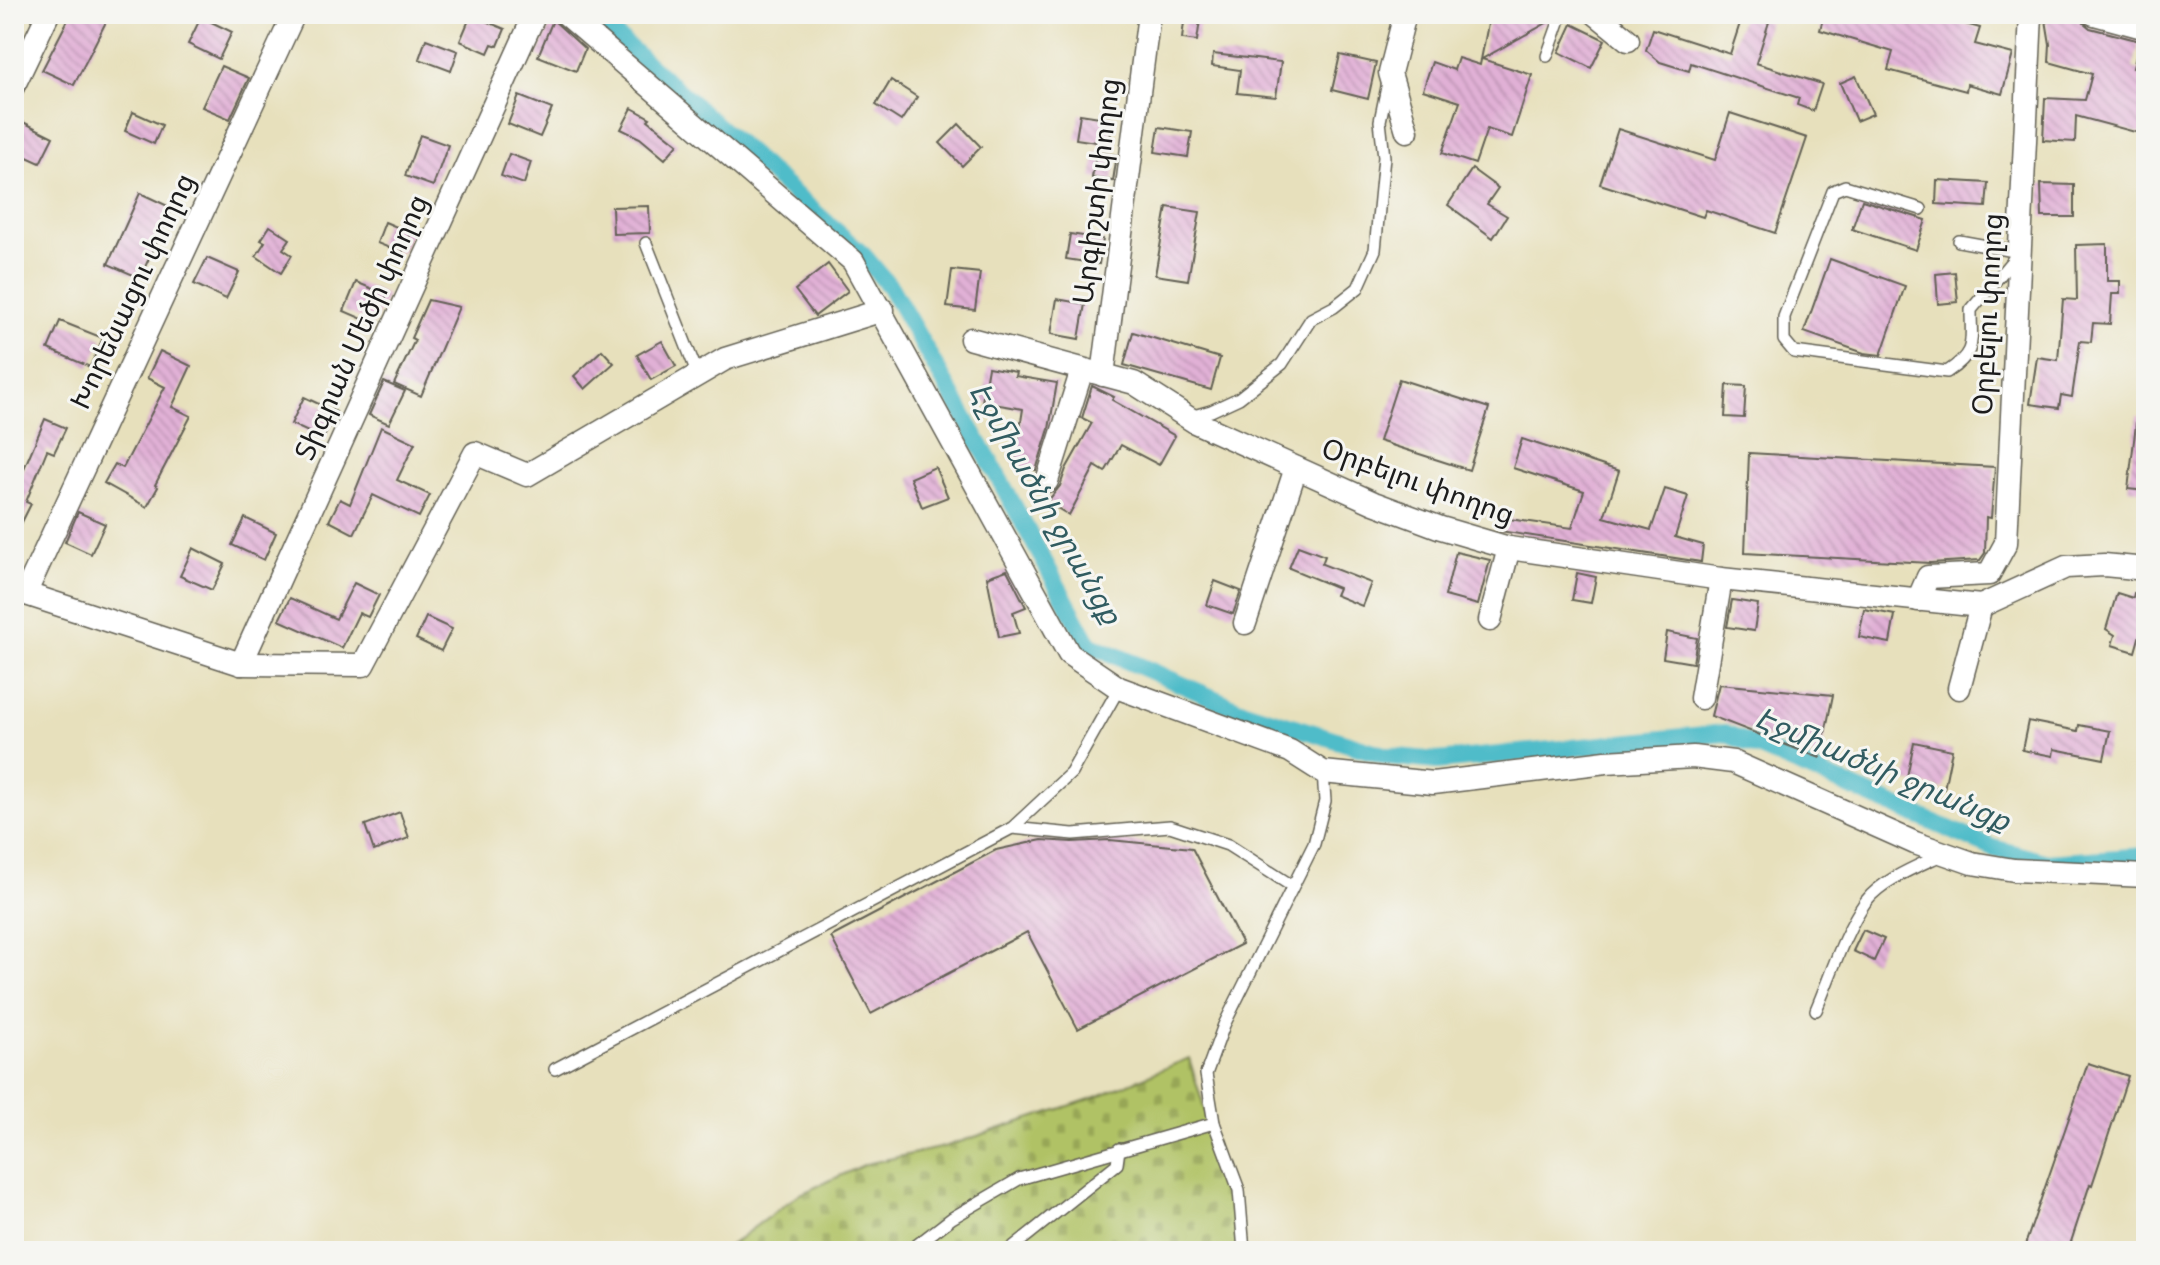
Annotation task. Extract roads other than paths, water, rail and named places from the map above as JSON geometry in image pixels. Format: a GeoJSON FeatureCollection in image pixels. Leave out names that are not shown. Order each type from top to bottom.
{"type":"FeatureCollection","features":[{"type":"Feature","properties":{"kind":"street"},"geometry":{"type":"LineString","coordinates":[[14,85],[48,14]]}},
{"type":"Feature","properties":{"kind":"street","name":"Խորենացու փողոց"},"geometry":{"type":"LineString","coordinates":[[20,592],[294,14]]}},
{"type":"Feature","properties":{"kind":"street","name":"Տիգրան Մեծի փողոց"},"geometry":{"type":"LineString","coordinates":[[241,664],[535,14]]}},
{"type":"Feature","properties":{"kind":"street"},"geometry":{"type":"LineString","coordinates":[[566,14],[853,261],[883,310],[1069,654],[1119,688],[1290,751],[1323,772],[1433,783],[1606,762],[1693,757],[1733,762],[1784,787],[1972,863],[2014,870],[2146,876]]}},
{"type":"Feature","properties":{"kind":"street","name":"Արգիշտի փողոց"},"geometry":{"type":"LineString","coordinates":[[1047,481],[1092,373],[1149,14]]}},
{"type":"Feature","properties":{"kind":"street"},"geometry":{"type":"LineString","coordinates":[[1405,14],[1390,73],[1407,131]]}},
{"type":"Feature","properties":{"kind":"street"},"geometry":{"type":"LineString","coordinates":[[1596,14],[1628,40]]}},
{"type":"Feature","properties":{"kind":"street","name":"Օրբելու փողոց"},"geometry":{"type":"LineString","coordinates":[[1918,600],[1928,577],[1989,574],[2006,543],[2031,14]]}},
{"type":"Feature","properties":{"kind":"street"},"geometry":{"type":"LineString","coordinates":[[2094,14],[2146,28]]}},
{"type":"Feature","properties":{"kind":"street"},"geometry":{"type":"LineString","coordinates":[[20,592],[241,664],[363,665],[475,453],[527,475],[725,359],[883,310]]}},
{"type":"Feature","properties":{"kind":"street","name":"Օրբելու փողոց"},"geometry":{"type":"LineString","coordinates":[[971,339],[1134,383],[1195,422],[1374,503],[1441,528],[1509,548],[1721,579],[1981,606]]}},
{"type":"Feature","properties":{"kind":"street"},"geometry":{"type":"LineString","coordinates":[[1245,623],[1296,468]]}},
{"type":"Feature","properties":{"kind":"street"},"geometry":{"type":"LineString","coordinates":[[1490,620],[1509,548]]}},
{"type":"Feature","properties":{"kind":"street"},"geometry":{"type":"LineString","coordinates":[[1959,688],[1981,606],[2066,567],[2104,565],[2146,569]]}},
{"type":"Feature","properties":{"kind":"street"},"geometry":{"type":"LineString","coordinates":[[1701,698],[1721,579]]}},
{"type":"Feature","properties":{"kind":"lane"},"geometry":{"type":"LineString","coordinates":[[1547,56],[1562,14]]}},
{"type":"Feature","properties":{"kind":"lane"},"geometry":{"type":"LineString","coordinates":[[1190,417],[1239,398],[1282,364],[1311,319],[1334,307],[1358,288],[1375,250],[1384,157],[1380,121],[1390,73]]}},
{"type":"Feature","properties":{"kind":"lane"},"geometry":{"type":"LineString","coordinates":[[1921,209],[1845,186],[1833,191],[1784,317],[1784,340],[1794,352],[1947,372],[1964,361],[1971,345],[1971,310],[2020,252],[1959,241]]}},
{"type":"Feature","properties":{"kind":"lane"},"geometry":{"type":"LineString","coordinates":[[646,243],[698,375]]}},
{"type":"Feature","properties":{"kind":"lane"},"geometry":{"type":"LineString","coordinates":[[555,1069],[1012,828],[1071,773],[1119,688]]}},
{"type":"Feature","properties":{"kind":"lane"},"geometry":{"type":"LineString","coordinates":[[1244,1251],[1239,1190],[1214,1123],[1206,1074],[1224,1025],[1314,844],[1325,801],[1323,772]]}},
{"type":"Feature","properties":{"kind":"lane"},"geometry":{"type":"LineString","coordinates":[[1012,828],[1073,834],[1170,826],[1228,845],[1292,886]]}},
{"type":"Feature","properties":{"kind":"lane"},"geometry":{"type":"LineString","coordinates":[[1816,1010],[1868,899],[1903,872],[1945,853]]}},
{"type":"Feature","properties":{"kind":"lane"},"geometry":{"type":"LineString","coordinates":[[909,1251],[952,1218],[1019,1179],[1214,1123]]}},
{"type":"Feature","properties":{"kind":"lane"},"geometry":{"type":"LineString","coordinates":[[1008,1251],[1117,1164],[1119,1149]]}},
{"type":"Feature","properties":{"kind":"waterway","name":"Էջմիածնի ջրանցք"},"geometry":{"type":"LineString","coordinates":[[591,14],[864,256],[890,287],[1089,644],[1238,709],[1387,756],[1437,761],[1725,733],[1993,848],[2047,863],[2146,856]]}}]}
